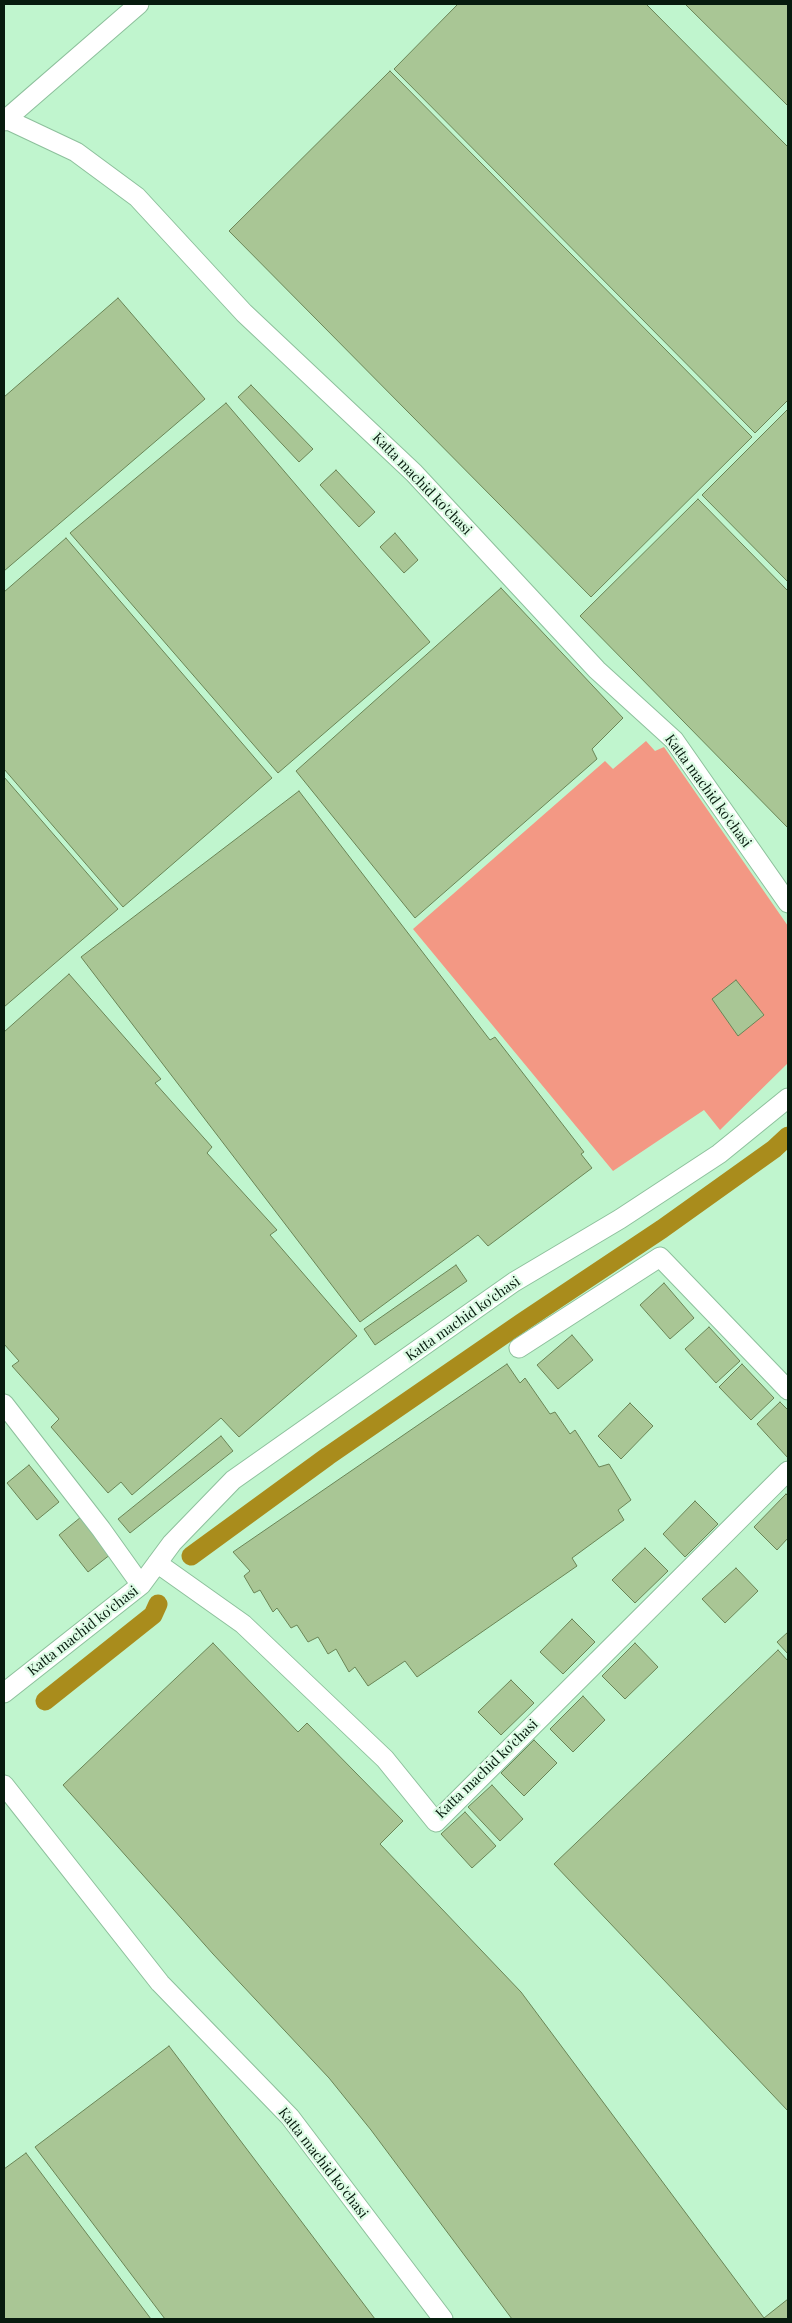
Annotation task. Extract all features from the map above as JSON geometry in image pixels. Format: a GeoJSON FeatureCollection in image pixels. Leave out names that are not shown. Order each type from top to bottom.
{"type":"FeatureCollection","features":[{"type":"Feature","properties":{"kind":"street"},"geometry":{"type":"LineString","coordinates":[[5,120],[139,4]]}},
{"type":"Feature","properties":{"kind":"street","name":"Katta machid ko'chasi"},"geometry":{"type":"LineString","coordinates":[[5,120],[76,152],[137,197],[244,313],[414,473],[597,670],[674,740],[788,903]]}},
{"type":"Feature","properties":{"kind":"street","name":"Katta machid ko'chasi"},"geometry":{"type":"LineString","coordinates":[[4,1693],[140,1585],[172,1543],[233,1480],[514,1282],[620,1219],[718,1154],[788,1098]]}},
{"type":"Feature","properties":{"kind":"street"},"geometry":{"type":"LineString","coordinates":[[518,1348],[660,1257],[788,1390]]}},
{"type":"Feature","properties":{"kind":"street"},"geometry":{"type":"LineString","coordinates":[[4,1404],[101,1529],[140,1585]]}},
{"type":"Feature","properties":{"kind":"street","name":"Katta machid ko'chasi"},"geometry":{"type":"LineString","coordinates":[[157,1563],[243,1624],[385,1759],[436,1822],[788,1471]]}},
{"type":"Feature","properties":{"kind":"street","name":"Katta machid ko'chasi"},"geometry":{"type":"LineString","coordinates":[[4,1785],[160,1983],[290,2117],[443,2319]]}},
{"type":"Feature","properties":{"kind":"shaded area"},"geometry":{"type":"Polygon","coordinates":[[[646,741],[655,751],[664,747],[788,926],[788,1063],[720,1130],[704,1110],[613,1171],[413,929],[605,761],[613,769],[646,741]]]}},
{"type":"Feature","properties":{"kind":"building"},"geometry":{"type":"Polygon","coordinates":[[[458,4],[646,4],[788,147],[788,400],[755,433],[394,69],[458,4]]]}},
{"type":"Feature","properties":{"kind":"building"},"geometry":{"type":"Polygon","coordinates":[[[685,4],[788,4],[788,106],[685,4]]]}},
{"type":"Feature","properties":{"kind":"building"},"geometry":{"type":"Polygon","coordinates":[[[390,71],[752,437],[591,597],[229,231],[390,71]]]}},
{"type":"Feature","properties":{"kind":"building"},"geometry":{"type":"Polygon","coordinates":[[[118,298],[205,399],[4,571],[4,397],[118,298]]]}},
{"type":"Feature","properties":{"kind":"building"},"geometry":{"type":"Polygon","coordinates":[[[251,385],[313,449],[299,462],[238,397],[251,385]]]}},
{"type":"Feature","properties":{"kind":"building"},"geometry":{"type":"Polygon","coordinates":[[[226,403],[430,642],[278,773],[70,533],[226,403]]]}},
{"type":"Feature","properties":{"kind":"building"},"geometry":{"type":"Polygon","coordinates":[[[788,409],[788,582],[702,495],[788,409]]]}},
{"type":"Feature","properties":{"kind":"building"},"geometry":{"type":"Polygon","coordinates":[[[336,470],[375,512],[359,527],[320,485],[336,470]]]}},
{"type":"Feature","properties":{"kind":"building"},"geometry":{"type":"Polygon","coordinates":[[[698,499],[788,591],[788,828],[580,616],[698,499]]]}},
{"type":"Feature","properties":{"kind":"building"},"geometry":{"type":"Polygon","coordinates":[[[395,533],[418,560],[404,573],[380,547],[395,533]]]}},
{"type":"Feature","properties":{"kind":"building"},"geometry":{"type":"Polygon","coordinates":[[[66,538],[272,778],[123,907],[4,769],[4,592],[66,538]]]}},
{"type":"Feature","properties":{"kind":"building"},"geometry":{"type":"Polygon","coordinates":[[[501,588],[623,718],[592,749],[597,759],[415,918],[296,771],[501,588]]]}},
{"type":"Feature","properties":{"kind":"building"},"geometry":{"type":"Polygon","coordinates":[[[4,777],[118,909],[4,1007],[4,777]]]}},
{"type":"Feature","properties":{"kind":"building"},"geometry":{"type":"Polygon","coordinates":[[[299,791],[490,1040],[495,1037],[584,1152],[581,1154],[592,1168],[488,1246],[478,1235],[360,1322],[81,957],[299,791]]]}},
{"type":"Feature","properties":{"kind":"building"},"geometry":{"type":"Polygon","coordinates":[[[69,974],[161,1079],[155,1083],[212,1147],[207,1153],[277,1230],[270,1235],[357,1336],[239,1437],[221,1418],[132,1495],[121,1482],[108,1493],[51,1427],[59,1419],[12,1366],[19,1361],[4,1344],[4,1032],[69,974]]]}},
{"type":"Feature","properties":{"kind":"building"},"geometry":{"type":"Polygon","coordinates":[[[736,980],[764,1015],[738,1036],[712,999],[736,980]]]}},
{"type":"Feature","properties":{"kind":"building"},"geometry":{"type":"Polygon","coordinates":[[[456,1265],[467,1281],[375,1345],[364,1329],[456,1265]]]}},
{"type":"Feature","properties":{"kind":"building"},"geometry":{"type":"Polygon","coordinates":[[[664,1283],[694,1318],[670,1339],[640,1305],[664,1283]]]}},
{"type":"Feature","properties":{"kind":"building"},"geometry":{"type":"Polygon","coordinates":[[[709,1327],[740,1361],[716,1383],[685,1349],[709,1327]]]}},
{"type":"Feature","properties":{"kind":"building"},"geometry":{"type":"Polygon","coordinates":[[[572,1335],[593,1360],[558,1389],[537,1365],[572,1335]]]}},
{"type":"Feature","properties":{"kind":"building"},"geometry":{"type":"Polygon","coordinates":[[[507,1364],[520,1383],[525,1378],[550,1414],[555,1412],[570,1434],[575,1430],[599,1467],[609,1464],[631,1500],[618,1510],[624,1520],[572,1558],[577,1566],[417,1677],[405,1661],[368,1686],[355,1667],[349,1672],[336,1649],[328,1654],[318,1637],[308,1642],[297,1625],[291,1628],[277,1608],[273,1612],[260,1590],[254,1593],[244,1576],[250,1571],[233,1552],[507,1364]]]}},
{"type":"Feature","properties":{"kind":"building"},"geometry":{"type":"Polygon","coordinates":[[[742,1364],[774,1398],[751,1420],[719,1387],[742,1364]]]}},
{"type":"Feature","properties":{"kind":"building"},"geometry":{"type":"Polygon","coordinates":[[[780,1402],[788,1410],[788,1458],[757,1424],[780,1402]]]}},
{"type":"Feature","properties":{"kind":"building"},"geometry":{"type":"Polygon","coordinates":[[[630,1403],[653,1426],[621,1459],[598,1436],[630,1403]]]}},
{"type":"Feature","properties":{"kind":"building"},"geometry":{"type":"Polygon","coordinates":[[[221,1436],[233,1451],[130,1533],[118,1519],[221,1436]]]}},
{"type":"Feature","properties":{"kind":"building"},"geometry":{"type":"Polygon","coordinates":[[[29,1465],[59,1502],[37,1520],[7,1483],[29,1465]]]}},
{"type":"Feature","properties":{"kind":"building"},"geometry":{"type":"Polygon","coordinates":[[[786,1494],[788,1496],[788,1538],[777,1550],[754,1527],[786,1494]]]}},
{"type":"Feature","properties":{"kind":"building"},"geometry":{"type":"Polygon","coordinates":[[[695,1501],[718,1524],[685,1557],[663,1534],[695,1501]]]}},
{"type":"Feature","properties":{"kind":"building"},"geometry":{"type":"Polygon","coordinates":[[[81,1517],[111,1554],[88,1572],[59,1535],[81,1517]]]}},
{"type":"Feature","properties":{"kind":"building"},"geometry":{"type":"Polygon","coordinates":[[[645,1548],[668,1571],[635,1603],[612,1580],[645,1548]]]}},
{"type":"Feature","properties":{"kind":"building"},"geometry":{"type":"Polygon","coordinates":[[[736,1568],[758,1591],[725,1623],[702,1599],[736,1568]]]}},
{"type":"Feature","properties":{"kind":"building"},"geometry":{"type":"Polygon","coordinates":[[[572,1619],[595,1642],[563,1674],[540,1652],[572,1619]]]}},
{"type":"Feature","properties":{"kind":"building"},"geometry":{"type":"Polygon","coordinates":[[[788,1632],[788,1654],[777,1642],[788,1632]]]}},
{"type":"Feature","properties":{"kind":"building"},"geometry":{"type":"Polygon","coordinates":[[[213,1643],[298,1732],[307,1723],[403,1821],[380,1844],[521,1992],[764,2318],[788,2299],[788,2319],[512,2319],[371,2130],[329,2078],[213,1954],[63,1785],[213,1643]]]}},
{"type":"Feature","properties":{"kind":"building"},"geometry":{"type":"Polygon","coordinates":[[[635,1643],[658,1667],[625,1699],[602,1676],[635,1643]]]}},
{"type":"Feature","properties":{"kind":"building"},"geometry":{"type":"Polygon","coordinates":[[[778,1650],[788,1661],[788,2111],[554,1864],[778,1650]]]}},
{"type":"Feature","properties":{"kind":"building"},"geometry":{"type":"Polygon","coordinates":[[[511,1680],[534,1703],[501,1735],[478,1712],[511,1680]]]}},
{"type":"Feature","properties":{"kind":"building"},"geometry":{"type":"Polygon","coordinates":[[[583,1696],[605,1720],[573,1752],[550,1729],[583,1696]]]}},
{"type":"Feature","properties":{"kind":"building"},"geometry":{"type":"Polygon","coordinates":[[[534,1740],[557,1763],[524,1796],[501,1773],[534,1740]]]}},
{"type":"Feature","properties":{"kind":"building"},"geometry":{"type":"Polygon","coordinates":[[[492,1785],[523,1819],[500,1841],[468,1807],[492,1785]]]}},
{"type":"Feature","properties":{"kind":"building"},"geometry":{"type":"Polygon","coordinates":[[[465,1812],[496,1846],[472,1868],[441,1834],[465,1812]]]}},
{"type":"Feature","properties":{"kind":"building"},"geometry":{"type":"Polygon","coordinates":[[[169,2046],[375,2319],[165,2319],[35,2147],[169,2046]]]}},
{"type":"Feature","properties":{"kind":"building"},"geometry":{"type":"Polygon","coordinates":[[[26,2153],[151,2319],[4,2319],[4,2169],[26,2153]]]}},
{"type":"Feature","properties":{"kind":"waterway"},"geometry":{"type":"LineString","coordinates":[[191,1556],[328,1456],[521,1323],[662,1229],[774,1149],[788,1136]]}},
{"type":"Feature","properties":{"kind":"waterway"},"geometry":{"type":"LineString","coordinates":[[45,1701],[153,1615],[158,1604]]}}]}
